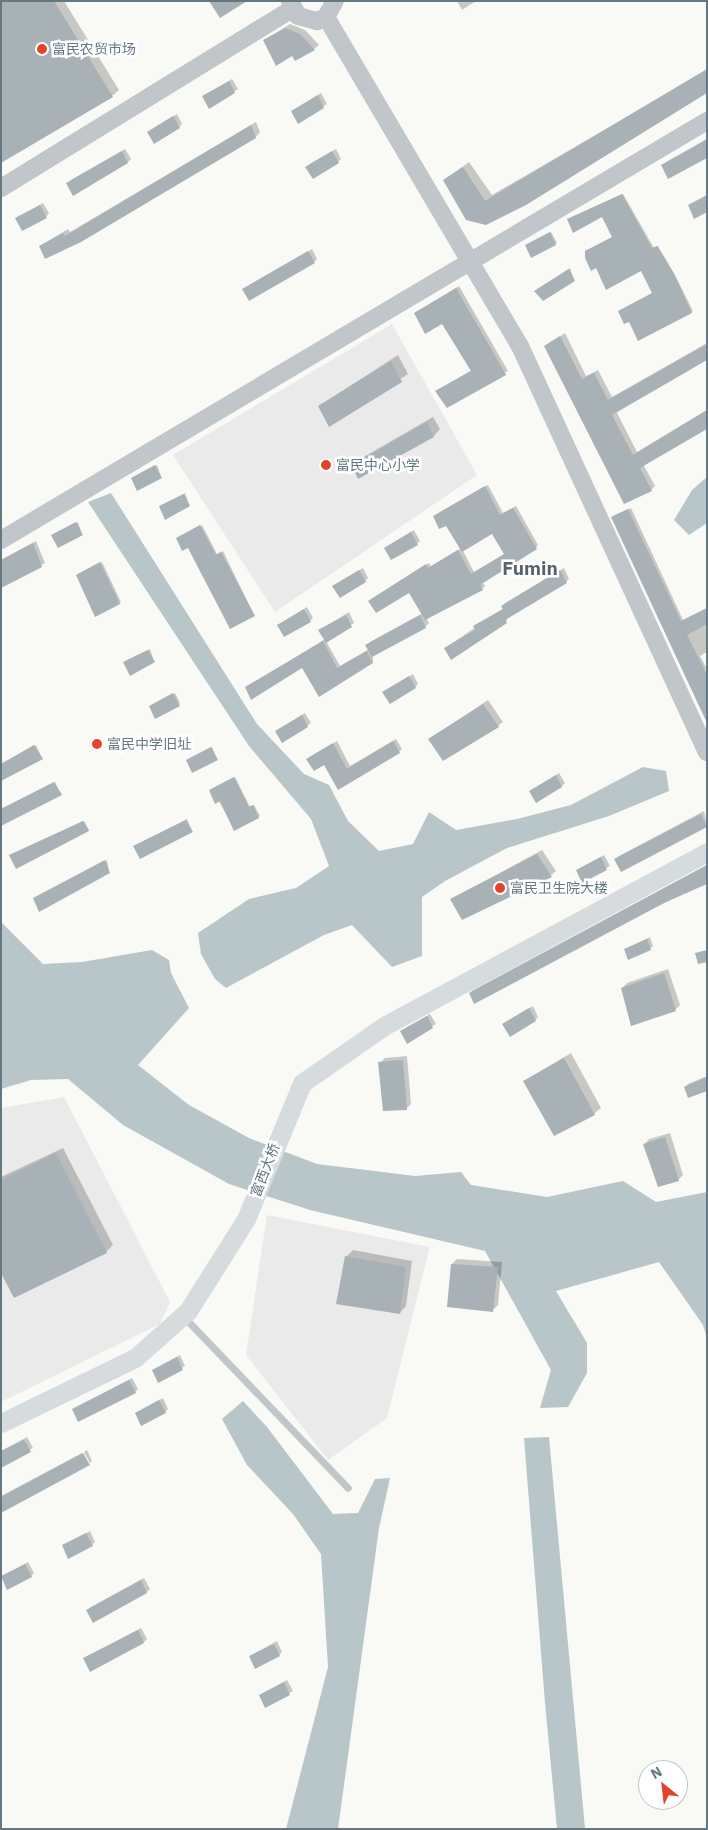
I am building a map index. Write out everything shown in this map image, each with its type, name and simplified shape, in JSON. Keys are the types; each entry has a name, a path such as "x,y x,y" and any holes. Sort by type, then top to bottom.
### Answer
{"main road":[{"name":"富西大桥","path":"1,1423 135,1358 183,1316 246,1219 285,1120 302,1083 384,1026 707,852"}],"street":[{"path":"326,17 335,1"},
{"path":"1,188 291,5 307,20 326,17"},
{"path":"326,17 520,346 707,752"},
{"path":"1,540 707,120"}],"lane":[{"path":"183,1316 348,1488"}],"shaded area":[{"name":"富民中心小学","path":"392,324 477,475 275,612 173,455"},
{"path":"707,477 707,523 689,535 674,520 692,490"},
{"path":"111,493 257,724 304,774 329,785 348,821 379,851 413,844 429,812 456,830 517,819 571,805 643,767 666,771 669,791 609,816 507,848 445,881 422,897 422,956 392,967 352,925 324,935 226,988 215,979 201,954 198,933 249,899 296,888 329,866 311,819 249,746 88,502"},
{"path":"1,922 43,964 82,962 152,950 169,960 171,973 189,1008 138,1065 189,1105 249,1138 317,1164 415,1176 461,1172 471,1185 547,1197 623,1181 656,1202 707,1192 707,1338 703,1325 659,1262 556,1291 587,1343 587,1373 568,1407 540,1408 551,1370 485,1251 310,1210 229,1184 123,1125 68,1079 31,1080 1,1089"},
{"path":"64,1097 170,1302 160,1324 1,1402 1,1108"},
{"path":"267,1215 430,1247 387,1418 328,1460 246,1355"},
{"path":"243,1401 267,1427 333,1514 358,1513 375,1479 390,1478 379,1528 338,1829 286,1829 328,1667 321,1554 293,1514 247,1465 222,1419"},
{"path":"549,1437 585,1829 557,1829 545,1703 524,1438"}],"building":[{"name":"富民农贸市场","path":"1,1 54,1 113,97 1,163"},
{"path":"209,1 247,1 220,18"},
{"path":"285,28 300,34 315,50 295,61 292,56 276,66 263,40"},
{"path":"707,69 707,93 526,205 486,225 466,220 443,180 463,167 485,201"},
{"path":"229,81 235,93 209,109 202,96"},
{"path":"318,95 324,108 298,124 291,111"},
{"path":"173,116 180,128 154,144 147,132"},
{"path":"251,125 256,138 81,242 45,259 39,246 63,233 65,236"},
{"path":"707,139 707,158 668,179 661,165"},
{"path":"122,151 128,163 73,196 66,183"},
{"path":"332,151 339,163 313,179 305,167"},
{"path":"622,194 652,248 657,246 674,274 692,313 638,341 629,322 624,324 618,311 652,293 641,271 606,290 596,268 591,271 585,258 585,251 612,237 602,217 573,233 567,219"},
{"path":"707,195 707,212 694,219 688,205"},
{"path":"40,205 47,218 22,231 15,218"},
{"path":"550,232 556,245 531,258 525,245"},
{"path":"308,251 315,263 249,301 242,289"},
{"path":"569,269 575,281 543,301 534,291"},
{"path":"456,288 506,375 447,408 435,391 471,371 442,324 425,334 414,313"},
{"path":"560,336 582,379 594,373 608,400 707,344 707,360 612,415 633,455 707,410 707,429 640,468 652,491 624,504 544,346"},
{"path":"391,361 402,382 329,427 318,406"},
{"path":"427,422 434,437 358,479 352,465"},
{"path":"155,465 162,478 137,491 131,478"},
{"path":"485,486 500,515 513,508 537,549 480,585 483,590 425,620 409,593 376,613 368,601 426,564 428,568 458,550 471,574 504,554 492,534 462,552 446,526 439,529 433,516"},
{"path":"184,494 190,506 165,520 159,506"},
{"path":"628,509 681,621 707,608 707,624 687,635 707,675 707,723 611,517"},
{"path":"76,522 83,535 58,548 51,535"},
{"path":"200,525 216,555 221,552 255,616 230,629 188,548 182,551 176,538"},
{"path":"411,532 418,545 391,560 384,548"},
{"path":"33,543 42,567 1,588 1,560"},
{"path":"100,562 120,604 95,617 76,575"},
{"path":"359,570 366,582 340,598 332,586"},
{"path":"560,570 567,583 505,620 507,623 451,660 444,648 475,630 473,626 503,609 501,606"},
{"path":"304,609 311,622 284,637 277,625"},
{"path":"346,615 352,627 326,643 318,630"},
{"path":"420,615 426,628 372,657 365,645"},
{"path":"323,641 337,668 367,651 373,663 319,697 302,668 251,700 245,687"},
{"path":"148,650 155,662 130,676 123,662"},
{"path":"409,676 416,688 390,704 382,692"},
{"path":"173,693 180,706 155,719 149,706"},
{"path":"483,704 499,727 443,761 428,739"},
{"path":"302,715 308,727 282,743 275,731"},
{"path":"393,741 400,753 338,790 324,765 314,771 306,759 333,743 347,769"},
{"path":"34,745 43,759 1,781 1,764"},
{"path":"211,747 218,760 192,773 186,760"},
{"path":"556,775 562,787 536,803 529,791"},
{"path":"234,777 249,807 253,805 259,818 234,831 220,801 215,804 209,790"},
{"path":"54,782 62,795 1,826 1,809"},
{"path":"701,814 707,827 621,872 614,859"},
{"path":"186,820 193,832 140,859 133,846"},
{"path":"83,821 89,831 16,869 9,855"},
{"name":"富民卫生院大楼","path":"537,854 552,877 462,920 450,899"},
{"path":"601,857 607,870 582,883 576,870"},
{"path":"105,860 110,873 39,912 33,898"},
{"path":"707,865 707,884 666,902 474,1004 469,993"},
{"path":"647,939 651,950 628,960 624,949"},
{"path":"707,950 707,962 698,964 695,953"},
{"path":"664,973 676,1011 631,1026 621,988"},
{"path":"529,1008 536,1021 510,1037 502,1024"},
{"path":"427,1016 433,1028 407,1044 400,1031"},
{"path":"564,1058 595,1115 554,1136 523,1081"},
{"path":"403,1060 407,1110 383,1111 378,1062"},
{"path":"707,1077 707,1091 688,1098 684,1087"},
{"path":"665,1137 679,1181 658,1187 643,1144"},
{"path":"56,1153 107,1253 14,1298 1,1273 1,1180"},
{"path":"345,1256 406,1267 400,1314 336,1304"},
{"path":"451,1264 498,1267 493,1312 447,1307"},
{"path":"177,1357 183,1370 158,1383 152,1370"},
{"path":"129,1380 136,1393 78,1422 72,1409"},
{"path":"159,1400 166,1413 141,1426 135,1413"},
{"path":"24,1440 31,1452 1,1468 1,1451"},
{"path":"83,1453 90,1465 1,1513 1,1497"},
{"path":"86,1533 93,1546 68,1559 62,1545"},
{"path":"25,1564 32,1577 7,1590 1,1576"},
{"path":"141,1580 147,1593 93,1623 86,1610"},
{"path":"138,1630 144,1643 90,1672 83,1658"},
{"path":"274,1644 280,1656 255,1669 249,1656"},
{"path":"284,1682 290,1695 265,1708 259,1695"}],"place":[{"name":"富民农贸市场","path":"42,49"},
{"name":"富民中心小学","path":"326,465"},
{"name":"富民中学旧址","path":"97,744"},
{"name":"富民卫生院大楼","path":"500,888"}],"district":[{"name":"Fumin","path":"530,569"}]}
